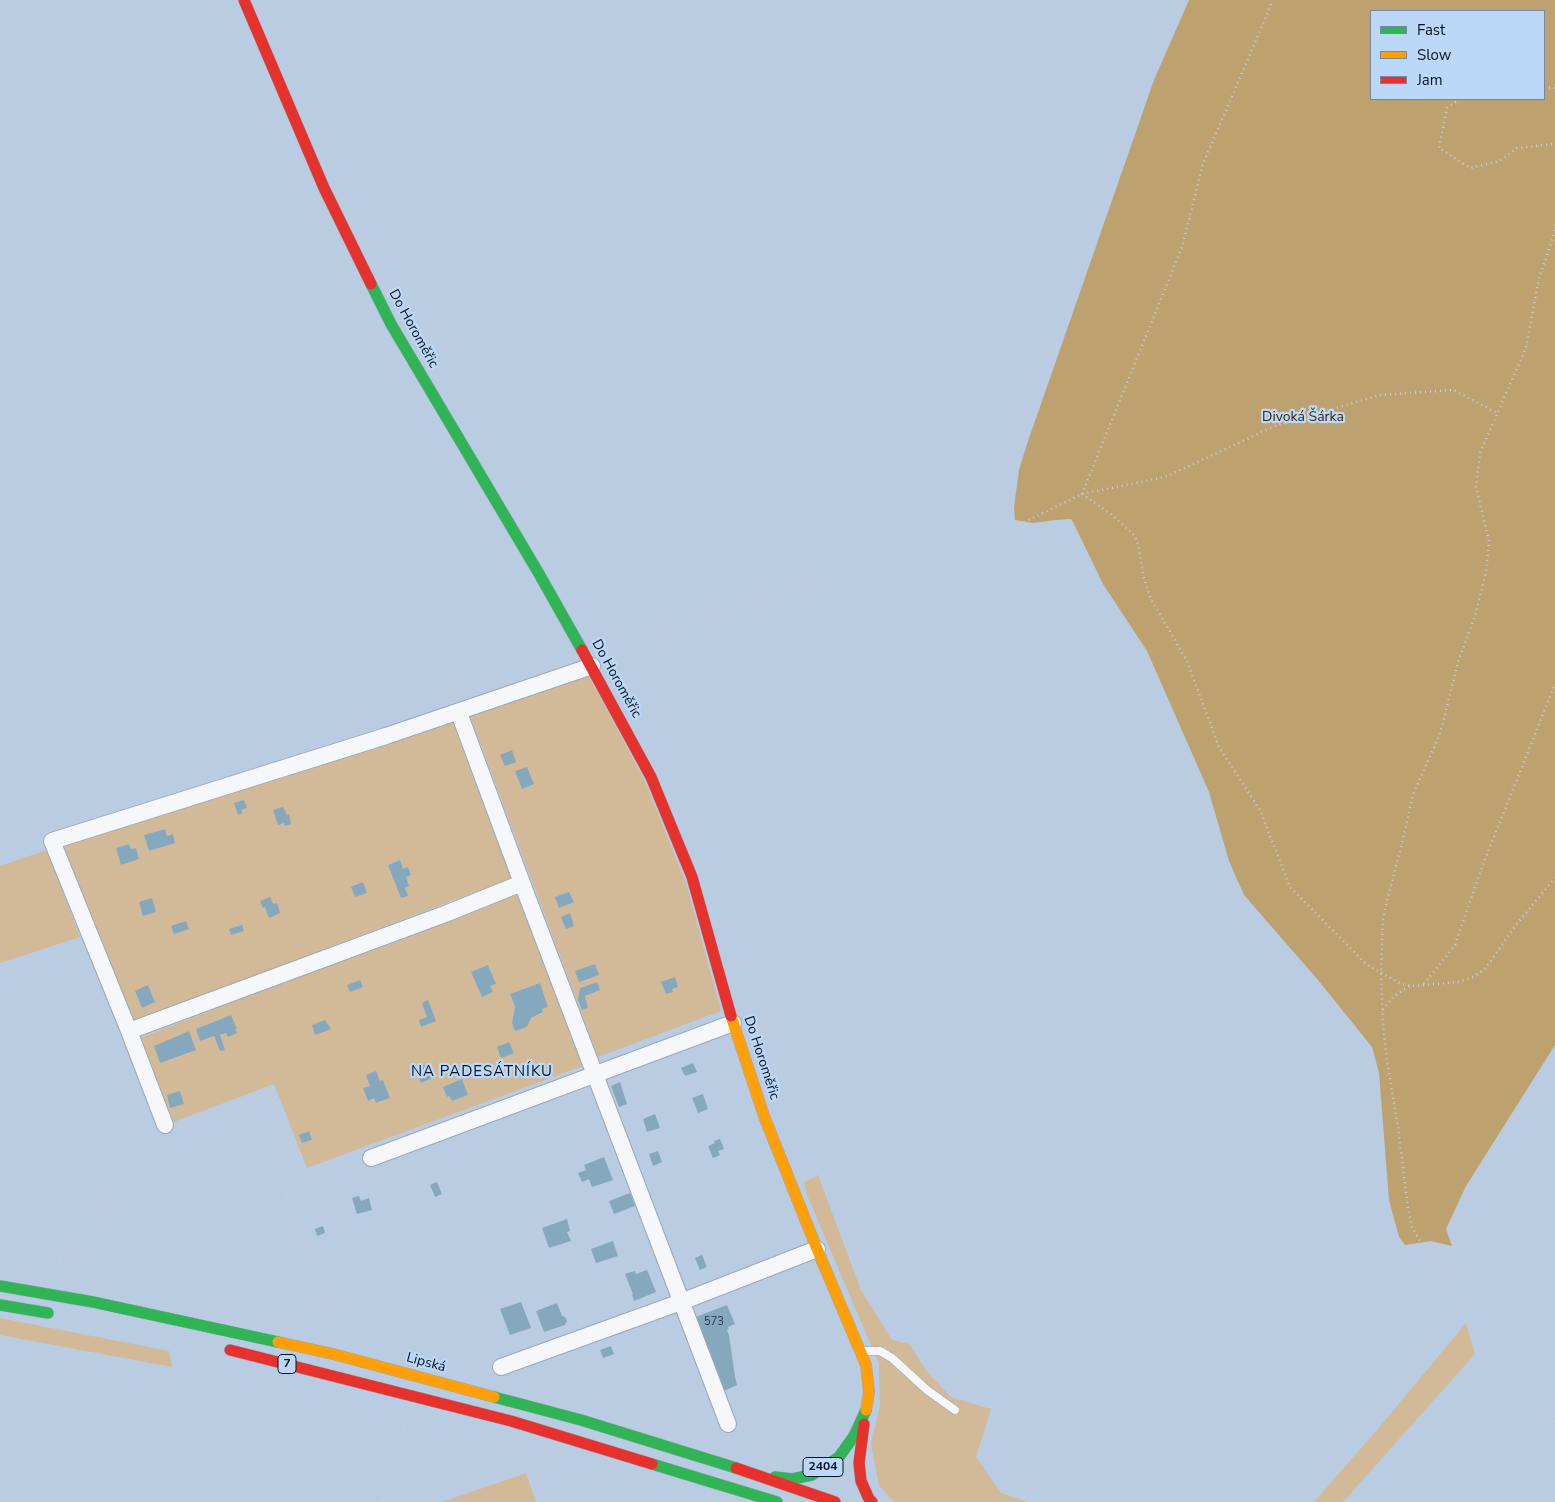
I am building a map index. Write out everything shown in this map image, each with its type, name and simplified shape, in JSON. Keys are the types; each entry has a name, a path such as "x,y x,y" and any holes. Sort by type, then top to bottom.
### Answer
{"main road":[{"name":"Do Horoměřic","path":"244,0 324,188 391,324 538,572 651,777 692,877 733,1023 764,1116 866,1365 868,1392 866,1410"},
{"name":"Lipská","path":"0,1286 93,1302 333,1354 581,1420 754,1474 835,1502"},
{"path":"0,1305 60,1315"},
{"name":"7","path":"216,1347 511,1421 775,1501"},
{"name":"2404","path":"754,1474 792,1479 812,1475 839,1457 854,1436 866,1410"},
{"name":"2404","path":"866,1410 859,1463 861,1481 872,1502"}],"street":[{"path":"165,1125 52,841 459,712 588,660"},
{"path":"459,712 522,883 728,1424"},
{"path":"129,1031 445,914 522,883"},
{"path":"371,1158 733,1023"},
{"path":"501,1367 681,1302 817,1249"}],"lane":[{"path":"861,1352 880,1351 892,1358 927,1390 955,1410"}],"path":[{"path":"1082,494 1182,247 1203,164 1272,0"},
{"path":"1459,100 1448,108 1439,148 1470,168 1500,161 1517,148 1555,144"},
{"path":"1555,225 1553,238 1539,278 1526,348 1480,453 1476,487 1489,541 1486,572 1475,616 1458,662 1440,734 1413,794 1383,917 1381,944 1382,1011 1387,1061 1412,1227 1427,1253 1474,1291 1504,1322 1526,1355 1555,1423"},
{"path":"588,660 602,648 760,600 984,542 1082,494 1165,477 1275,426 1380,395 1454,390 1497,413"},
{"path":"1082,494 1111,514 1135,536 1139,548 1143,575 1151,599 1187,661 1219,747 1260,810 1290,887 1366,964 1401,984 1412,986"},
{"path":"1424,984 1455,945 1482,867 1555,684"},
{"path":"0,853 40,840 52,841"},
{"path":"1382,1011 1394,996 1412,986 1458,982 1473,977 1486,968 1515,926 1555,878"},
{"path":"60,1257 91,1228 130,1170 153,1130 165,1125 168,1130 270,1092 301,1166 279,1176 328,1302 335,1335"},
{"path":"287,1194 300,1186 371,1158"},
{"path":"0,1249 113,1265 144,1276"},
{"path":"382,1502 408,1412"}],"shaded area":[{"path":"589,676 645,781 686,883 721,1011 598,1057 470,716","holes":["597,982 600,990 585,996 588,1008 582,1010 578,1000 580,988"]},
{"path":"452,721 512,878 132,1022 63,845 388,744","holes":["164,829 167,836 173,834 175,843 149,851 144,835","129,844 131,849 136,848 139,859 121,865 116,848","399,860 403,869 408,867 411,875 406,877 409,886 405,888 408,896 401,898 388,865","148,986 155,1002 142,1008 135,991"]},
{"path":"47,850 80,937 0,963 0,866"},
{"path":"517,894 583,1066 307,1168 274,1084 171,1123 138,1039 282,983 407,938","holes":["488,965 496,984 490,986 493,992 482,997 471,972","540,983 548,1007 542,1009 543,1013 531,1018 527,1027 515,1031 512,1023 515,1007 510,994","231,1015 237,1033 228,1036 226,1033 220,1035 225,1049 220,1051 214,1036 200,1041 196,1029","189,1031 196,1050 177,1057 170,1039","376,1071 380,1081 383,1080 390,1098 377,1103 374,1098 368,1101 364,1088 370,1086 366,1076","462,1080 467,1095 452,1101 449,1096 447,1097 443,1087"]},
{"path":"818,1175 861,1290 892,1340 909,1344 928,1373 951,1397 991,1409 976,1457 1001,1493 1028,1502 894,1502 879,1486 871,1444 880,1405 879,1364 807,1195 804,1182"},
{"path":"0,1318 169,1351 172,1367 0,1335"},
{"path":"1466,1323 1475,1354 1343,1502 1314,1502 1376,1431"},
{"path":"526,1473 536,1502 442,1502"}],"green space":[{"name":"Divoká Šárka","path":"1189,0 1555,0 1555,1045 1466,1186 1446,1229 1452,1246 1431,1241 1405,1245 1399,1237 1389,1200 1379,1073 1372,1047 1318,980 1244,895 1229,861 1209,792 1147,651 1103,584 1073,522 1071,519 1033,523 1015,520 1014,507 1019,470 1154,80"}],"building":[{"path":"512,750 516,762 505,766 500,755"},
{"path":"527,767 534,784 522,789 515,771"},
{"path":"244,800 247,808 241,810 243,813 238,815 234,803"},
{"path":"283,807 287,815 289,814 291,824 285,826 284,823 278,825 273,810"},
{"path":"165,829 167,836 173,834 175,843 149,851 144,835"},
{"path":"129,844 131,849 136,848 139,859 121,865 116,848"},
{"path":"400,860 403,869 408,867 411,875 406,877 409,886 405,888 408,896 401,898 388,865"},
{"path":"363,882 367,893 355,897 351,887"},
{"path":"569,892 574,902 559,908 555,897"},
{"path":"270,897 273,904 277,903 280,913 269,918 265,907 263,908 260,901"},
{"path":"152,898 156,912 143,916 139,902"},
{"path":"570,913 574,926 566,929 561,917"},
{"path":"186,921 189,929 174,934 171,926"},
{"path":"242,925 244,931 231,935 229,929"},
{"path":"595,964 599,975 579,982 575,971"},
{"path":"488,965 496,984 490,986 493,992 482,997 471,972"},
{"path":"675,977 678,987 672,989 673,992 666,994 661,982"},
{"path":"360,980 363,987 350,992 347,985"},
{"path":"597,982 600,990 585,996 588,1008 582,1010 578,1000 580,988"},
{"path":"540,983 548,1007 542,1009 543,1012 531,1018 527,1027 515,1031 512,1023 515,1007 510,994"},
{"path":"148,985 155,1002 142,1008 135,991"},
{"path":"428,1000 436,1021 421,1027 419,1020 427,1017 422,1003"},
{"path":"231,1015 237,1033 228,1037 226,1033 220,1035 225,1050 220,1051 214,1036 200,1041 196,1029"},
{"path":"325,1020 331,1029 315,1035 312,1025"},
{"path":"189,1031 196,1050 160,1063 154,1046"},
{"path":"509,1042 514,1053 501,1058 497,1047"},
{"path":"429,1063 434,1077 421,1083 415,1069"},
{"path":"693,1063 697,1072 685,1076 681,1068"},
{"path":"376,1071 380,1081 383,1080 390,1098 376,1103 374,1098 368,1101 363,1088 370,1086 366,1075"},
{"path":"462,1079 468,1095 452,1101 449,1096 447,1097 443,1087"},
{"path":"620,1082 627,1104 619,1107 611,1086"},
{"path":"180,1091 184,1104 170,1108 167,1095"},
{"path":"703,1094 708,1109 698,1113 692,1098"},
{"path":"655,1114 660,1128 647,1132 643,1119"},
{"path":"309,1131 312,1140 302,1143 299,1135"},
{"path":"720,1139 724,1149 718,1151 720,1155 713,1158 708,1146"},
{"path":"658,1151 662,1162 653,1166 649,1154"},
{"path":"604,1157 613,1180 592,1187 589,1179 582,1182 578,1173 586,1170 584,1165"},
{"path":"437,1182 442,1194 435,1197 430,1185"},
{"path":"630,1193 635,1206 614,1214 609,1201"},
{"path":"359,1196 361,1201 369,1198 372,1210 357,1214 352,1198"},
{"path":"567,1219 570,1231 567,1232 571,1241 549,1248 542,1228"},
{"path":"323,1226 325,1233 317,1236 315,1229"},
{"path":"613,1241 618,1256 596,1263 591,1249"},
{"path":"702,1255 707,1267 700,1270 695,1258"},
{"path":"647,1270 656,1292 634,1301 625,1274 635,1271 636,1274"},
{"path":"521,1302 531,1328 510,1335 500,1309"},
{"path":"557,1303 562,1316 567,1321 565,1325 544,1332 536,1311"},
{"path":"727,1305 735,1324 728,1327 729,1329 727,1330 737,1385 724,1391 696,1317"},
{"path":"611,1346 614,1354 603,1358 600,1350"}],"traffic: fast":[{"path":"371,284 391,324 582,650"},
{"path":"0,1286 93,1302 278,1342"},
{"path":"0,1305 48,1313"},
{"path":"494,1397 581,1420 736,1468"},
{"path":"775,1477 792,1479 812,1475 839,1457 854,1436 866,1410"},
{"path":"652,1464 777,1502"}],"traffic: slow":[{"path":"731,1016 764,1116 866,1365 869,1392 866,1410"},
{"path":"278,1342 333,1354 494,1397"}],"traffic: jam":[{"path":"244,0 324,188 371,284"},
{"path":"582,650 651,777 692,877 731,1016"},
{"path":"230,1350 511,1421 652,1464"},
{"path":"864,1424 859,1463 861,1481 872,1502"},
{"path":"736,1468 835,1502"}],"district":[{"name":"NA PADESÁTNÍKU","path":"482,1072"}]}
